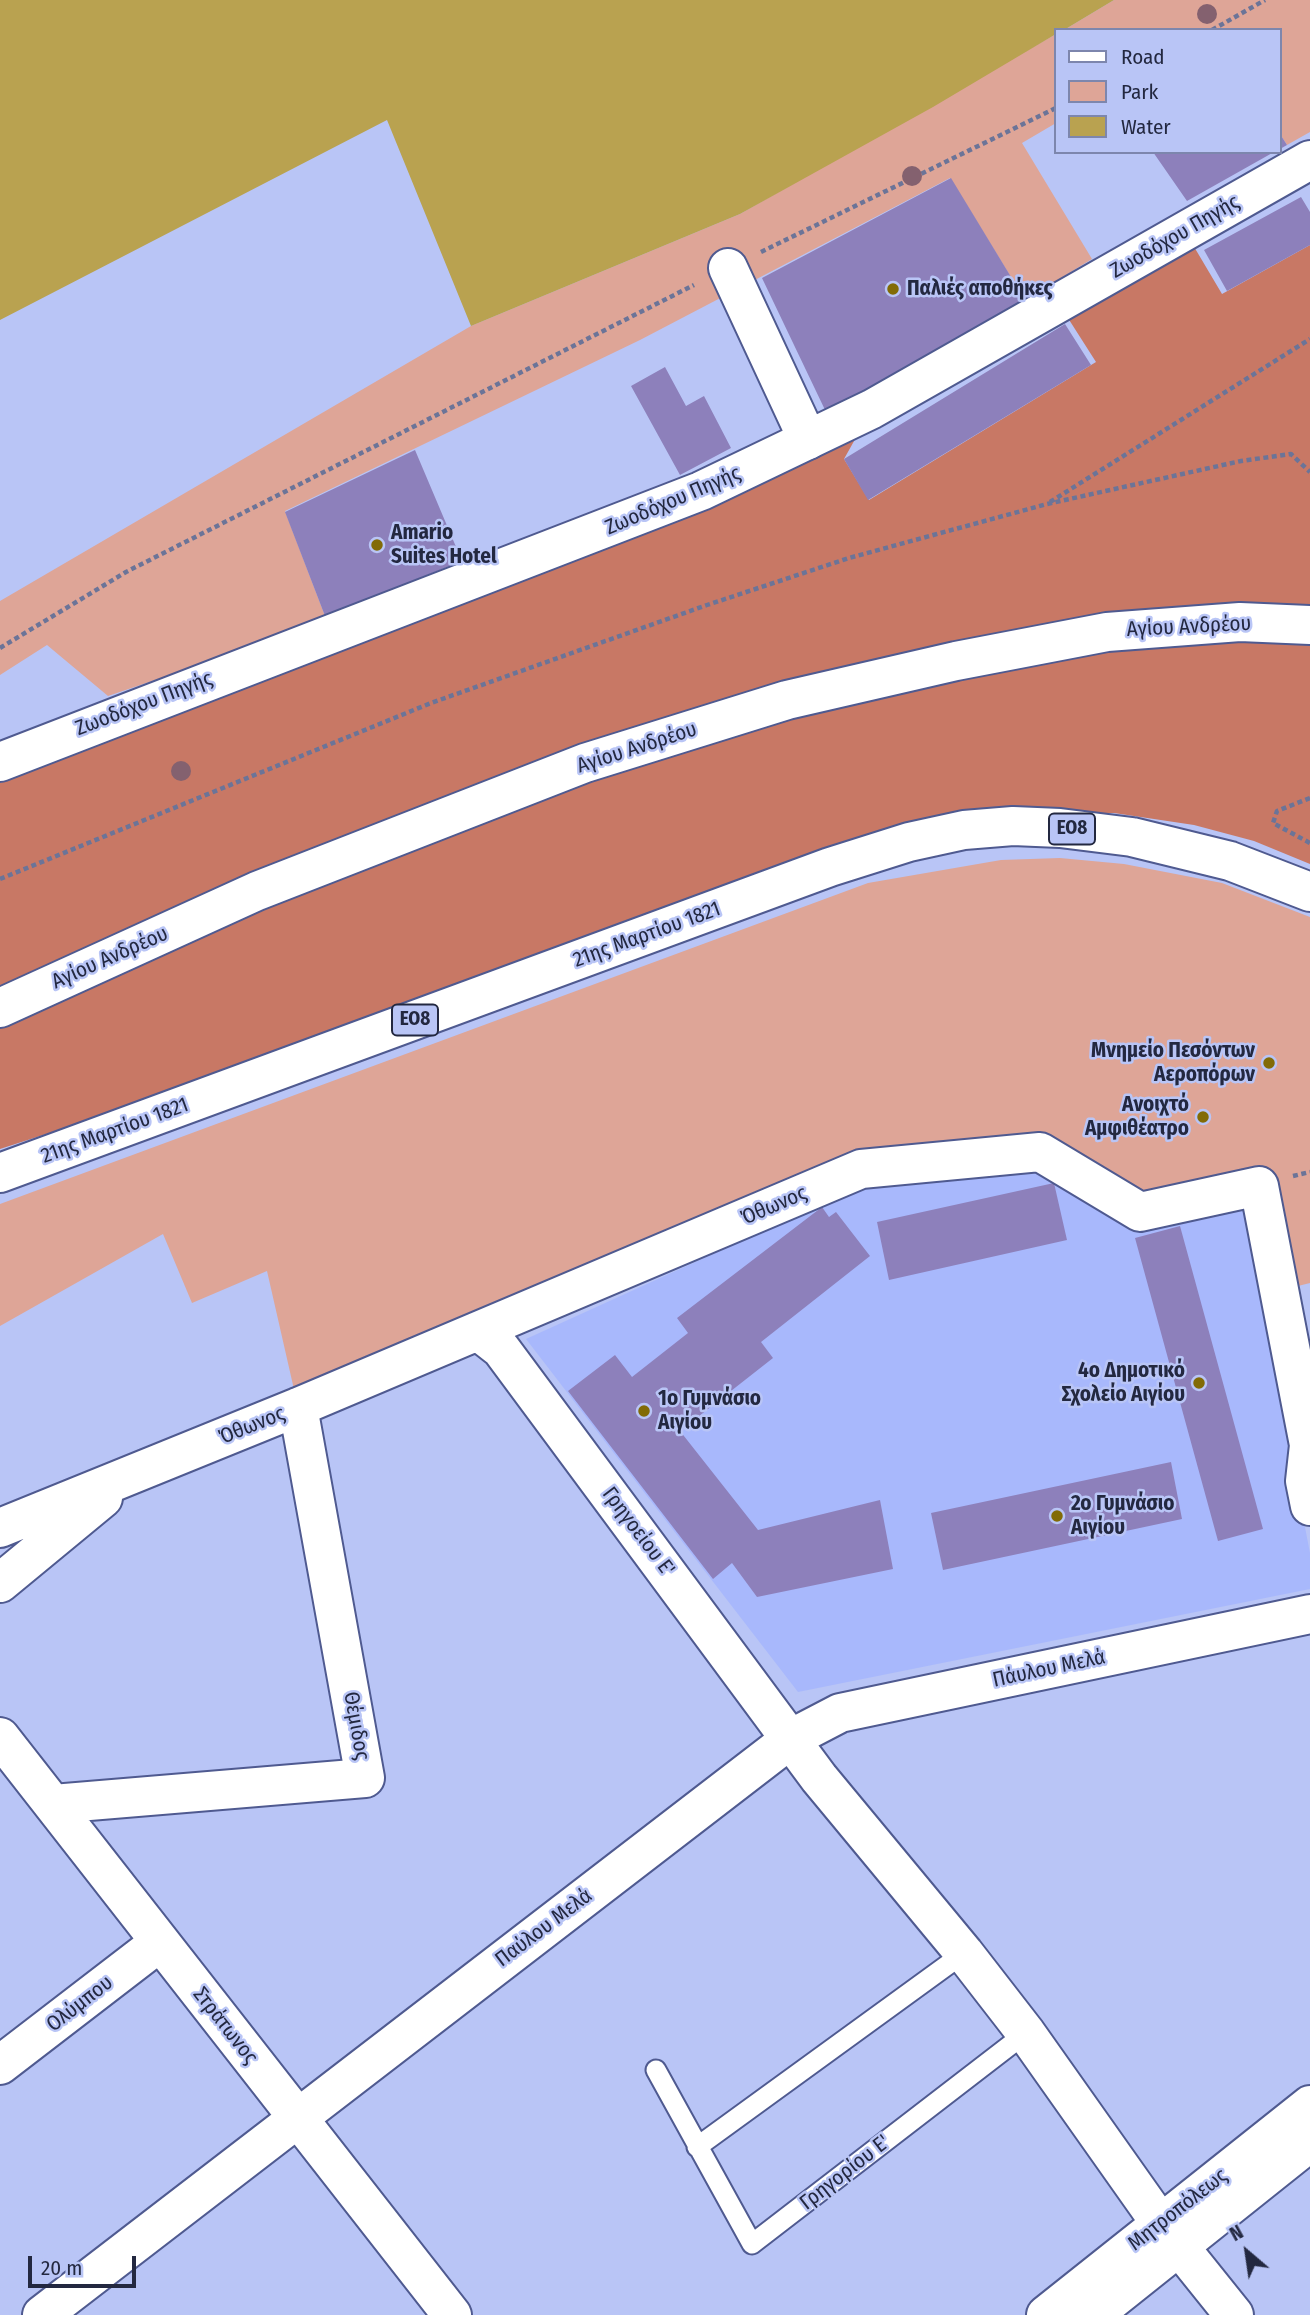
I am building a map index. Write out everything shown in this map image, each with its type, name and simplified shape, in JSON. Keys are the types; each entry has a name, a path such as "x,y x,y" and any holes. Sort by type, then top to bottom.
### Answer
{"street":[{"name":"Ζωοδόχου Πηγής","path":"5,754 623,523 701,491 872,409 1310,160"},
{"path":"729,268 808,440"},
{"name":"Αγίου Ανδρέου","path":"0,1008 269,886 585,763 787,700 956,661 1107,632 1240,622 1310,625"},
{"name":"21ης Μαρτίου 1821","path":"0,1173 831,867 909,842 964,830 1013,826 1132,837 1230,860 1310,892"},
{"name":"Όθωνος","path":"0,1528 298,1407 861,1169 1040,1152 1140,1212 1259,1186 1309,1445 1305,1481 1310,1506"},
{"name":"Γρηγοείου Ε'","path":"478,1331 501,1349 792,1738"},
{"name":"Θέμιδος","path":"53,1804 365,1777 298,1407"},
{"path":"0,1583 135,1472"},
{"name":"Πάυλου Μελά","path":"792,1738 840,1713 1310,1614"},
{"name":"Στράτωνος","path":"0,1737 452,2315"},
{"path":"792,1738 818,1778 964,1953 1026,2034 1171,2236 1234,2315"},
{"name":"Παύλου Μελά","path":"42,2315 792,1738"},
{"name":"Ολύμπου","path":"0,2065 160,1942"},
{"name":"Μητροπόλεως","path":"1093,2315 1171,2236 1310,2105"},
{"name":"Μητροπόλεως","path":"1046,2315 1171,2236 1310,2142"}],"lane":[{"path":"697,2147 964,1953"},
{"name":"Γρηγορίου Ε'","path":"656,2070 752,2244 1026,2034"}],"path":[{"path":"1216,28 1265,0"},
{"path":"0,648 126,572 729,268 1054,109"},
{"path":"1046,504 1310,338"},
{"path":"0,879 431,703 559,656 849,558 1046,504 1241,461 1291,454 1310,472"},
{"path":"1310,798 1277,811 1273,823 1310,843"}],"shaded area":[{"path":"1193,245 1222,294 1310,245 1310,864 1254,841 1194,825 1114,813 987,815 723,914 0,1149 0,783 872,409 844,459 869,500 1096,362 1066,315"},
{"path":"1036,1169 1242,1203 1310,1553 1310,1589 798,1692 526,1339 867,1184"}],"green space":[{"path":"1114,0 1310,0 1310,132 1287,145 1282,137 1282,28 1067,28"},
{"path":"1054,35 1054,124 1022,143 1092,259 1025,300 950,178 640,340 285,511 325,616 214,660 108,696 47,645 0,675 0,601 471,326 740,214"},
{"path":"1060,858 1124,864 1222,883 1310,917 1310,1283 1278,1291 1258,1186 1140,1212 1040,1152 861,1169 298,1407 267,1271 192,1303 163,1234 0,1326 0,1204 868,883 1001,860"}],"water":[{"path":"0,0 1114,0 1067,28 1054,28 1054,35 933,107 740,214 471,326 387,120 0,320"}],"building":[{"path":"1154,154 1270,154 1187,201"},
{"name":"Παλιές αποθήκες","path":"951,178 1025,300 826,412 762,278"},
{"path":"1301,197 1310,212 1310,245 1227,291 1204,250"},
{"path":"1065,324 1091,365 868,500 844,459"},
{"path":"665,367 686,406 704,396 731,448 680,475 631,386"},
{"name":"Amario Suites Hotel","path":"415,450 462,561 325,616 285,512"},
{"path":"1054,1183 1067,1240 889,1280 877,1222"},
{"name":"1ο Γυμνάσιο Αιγίου","path":"822,1207 829,1217 836,1212 870,1256 761,1342 773,1358 680,1431 758,1530 880,1500 893,1569 757,1597 732,1563 713,1579 568,1391 615,1355 632,1377 688,1333 677,1318"},
{"name":"4ο Δημοτικό Σχολείο Αιγίου","path":"1180,1226 1263,1529 1218,1541 1135,1238"},
{"name":"2ο Γυμνάσιο Αιγίου","path":"1171,1462 1182,1519 943,1570 931,1513"}],"place":[{"name":"Παλιές αποθήκες","path":"893,289"},
{"name":"Amario Suites Hotel","path":"377,545"},
{"name":"Μνημείο Πεσόντων Αεροπόρων","path":"1269,1063"},
{"name":"Aνοιχτό Aμφιθέατρο","path":"1203,1117"},
{"name":"4ο Δημοτικό Σχολείο Αιγίου","path":"1199,1383"},
{"name":"1ο Γυμνάσιο Αιγίου","path":"644,1411"},
{"name":"2ο Γυμνάσιο Αιγίου","path":"1057,1516"}]}
